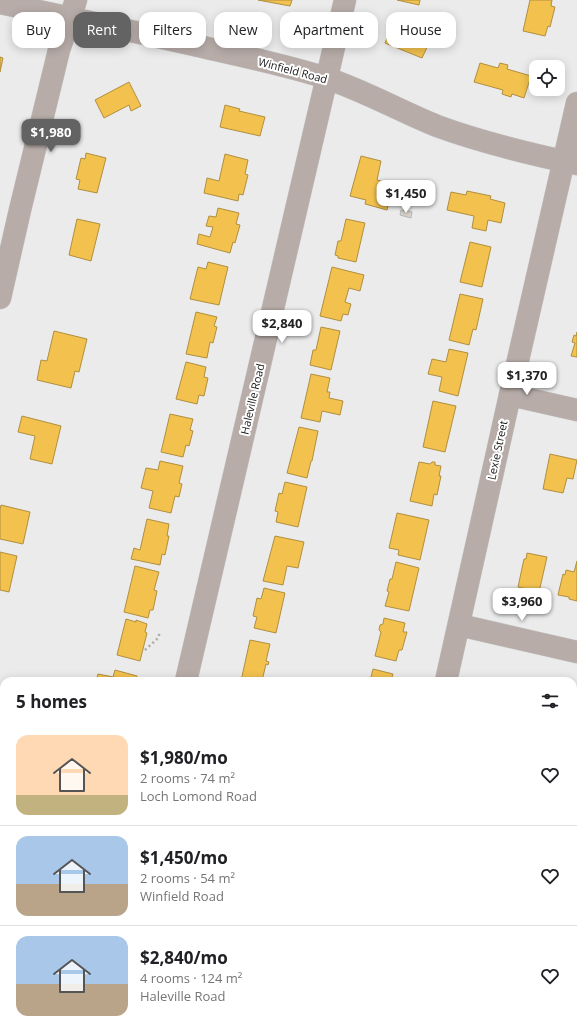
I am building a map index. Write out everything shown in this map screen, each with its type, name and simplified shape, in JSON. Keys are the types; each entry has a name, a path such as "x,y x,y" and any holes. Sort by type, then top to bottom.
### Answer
{"street":[{"name":"Haleville Road","path":"187,677 344,0"},
{"name":"Winfield Road","path":"0,3 73,9 244,57 326,78 444,128 506,148 570,163"},
{"path":"0,298 59,50 73,9"},
{"name":"Lexie Street","path":"447,677 510,395 570,163 577,103"},
{"path":"510,395 577,410"},
{"path":"459,625 577,652"}],"path":[{"path":"145,650 158,638 160,632"}],"building: Homes":[{"path":"258,0 292,0 290,6"},
{"path":"397,0 420,0 419,5"},
{"path":"530,0 552,0 551,6 555,7 550,27 548,26 545,36 523,31"},
{"path":"397,48 427,48 422,58"},
{"path":"0,57 3,58 0,72"},
{"path":"480,63 498,68 500,63 508,65 507,69 529,75 529,82 524,98 512,94 511,97 502,94 503,90 474,82"},
{"path":"129,82 141,106 131,111 129,105 104,118 95,100"},
{"path":"225,105 240,109 239,111 265,117 260,136 220,127"},
{"path":"86,153 106,158 97,193 78,189 80,180 76,179 81,158 85,159"},
{"path":"225,154 248,160 245,174 248,175 243,195 239,194 238,201 204,193 207,178 219,181"},
{"path":"361,156 381,161 377,180 393,184 387,210 365,204 366,200 350,196"},
{"path":"467,191 491,196 490,199 505,203 501,223 488,220 486,231 472,228 474,216 447,210 451,192 466,195"},
{"path":"218,208 239,213 236,224 240,225 235,243 233,242 230,253 197,244 199,234 210,237 213,227 206,226 209,216 216,217"},
{"path":"77,219 100,224 91,261 69,255"},
{"path":"346,219 365,223 356,262 338,258 338,256 335,255 338,241 341,241"},
{"path":"470,242 491,247 482,287 460,282"},
{"path":"208,262 228,267 219,305 190,299 198,267 206,269"},
{"path":"332,267 364,275 360,291 349,288 345,302 351,304 348,315 343,314 341,321 320,316"},
{"path":"460,294 483,299 476,330 473,329 469,345 449,340"},
{"path":"196,312 217,317 214,326 217,327 213,343 210,342 207,358 186,354"},
{"path":"321,327 340,331 331,370 310,365 313,350 316,350"},
{"path":"54,331 87,339 79,372 75,371 71,388 37,380 41,360 47,361"},
{"path":"577,332 577,357 571,356 575,343 572,342 574,335 576,336"},
{"path":"449,349 468,353 458,396 439,391 442,377 428,374 432,359 446,362"},
{"path":"186,362 206,367 204,377 208,378 204,396 199,395 197,404 176,399"},
{"path":"311,374 330,378 327,392 330,392 329,398 343,401 340,415 322,411 320,422 301,418"},
{"path":"433,401 456,406 445,452 423,447"},
{"path":"170,414 193,419 190,430 193,431 189,446 186,445 183,457 161,452"},
{"path":"22,416 61,426 52,464 30,459 35,436 18,432"},
{"path":"299,427 318,431 307,478 287,473"},
{"path":"550,454 577,460 573,479 567,478 563,493 543,489"},
{"path":"160,461 183,466 179,483 182,484 179,497 175,496 171,513 149,508 153,491 141,488 146,468 158,470"},
{"path":"419,462 430,464 435,462 435,465 441,466 439,476 441,476 437,495 434,494 432,506 410,501"},
{"path":"285,482 307,487 298,527 276,522 278,512 275,511 279,493 282,494"},
{"path":"1,505 30,512 23,544 0,539"},
{"path":"397,513 429,520 420,560 398,555 399,550 389,548"},
{"path":"147,519 169,524 167,536 169,536 165,555 162,554 160,565 131,559 134,548 140,550"},
{"path":"275,536 304,542 298,568 287,566 283,585 263,581"},
{"path":"0,552 17,556 9,592 0,590"},
{"path":"527,553 547,557 539,592 518,587 524,559 526,559"},
{"path":"577,561 577,601 569,599 569,597 558,595 563,574 565,575 566,570 574,572"},
{"path":"396,562 419,568 409,611 385,606 389,592 387,591 390,579 392,579"},
{"path":"135,566 159,572 154,590 157,591 153,610 150,610 148,618 124,612"},
{"path":"264,588 285,593 276,633 254,628 257,617 253,616 257,598 261,599"},
{"path":"384,618 405,623 403,632 407,632 402,650 399,650 396,661 375,656 381,632 379,630 380,625 383,624"},
{"path":"126,619 136,622 136,620 147,624 145,632 147,633 140,661 117,655"},
{"path":"250,640 270,644 266,661 269,662 268,665 266,664 263,677 242,677"},
{"path":"373,669 393,674 392,677 371,677"},
{"path":"115,670 137,676 137,677 113,677"},
{"path":"98,674 113,677 97,677"}],"building: Other":[{"path":"401,210 412,212 411,218 400,215"}]}
